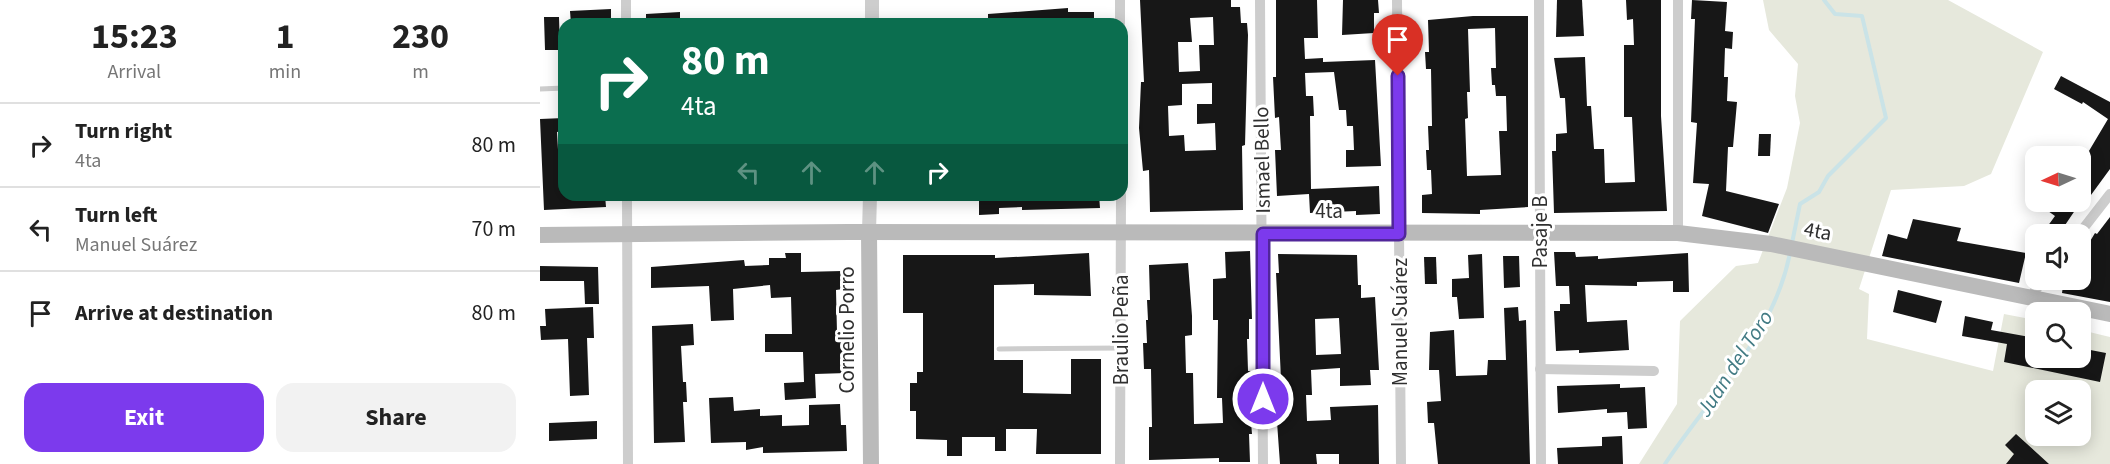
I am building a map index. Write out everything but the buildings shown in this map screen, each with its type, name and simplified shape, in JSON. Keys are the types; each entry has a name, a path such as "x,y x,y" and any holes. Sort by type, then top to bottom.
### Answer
{"main road":[{"name":"4ta","path":"540,235 869,232 1678,233 1771,244 2110,314"},
{"name":"Cornelio Porro","path":"869,232 871,464"}],"street":[{"path":"626,0 626,18"},
{"path":"872,0 872,18"},
{"path":"1120,0 1120,18"},
{"name":"Ismael Bello","path":"1260,0 1263,464"},
{"name":"Manuel Suárez","path":"1397,0 1401,464"},
{"name":"Pasaje B","path":"1539,0 1541,464"},
{"path":"1678,0 1678,233"},
{"path":"2087,224 2110,195"},
{"path":"627,201 628,464"},
{"name":"Cornelio Porro","path":"869,232 870,201"},
{"name":"Braulio Peña","path":"1120,464 1121,201"},
{"path":"2031,296 2036,290"},
{"path":"1540,369 1654,371"}],"lane":[{"path":"540,88 558,88"},
{"path":"999,349 1121,348"}],"shaded area":[{"path":"1763,0 1948,0 2043,52 1991,174 1964,186 1891,190 1859,289 1869,294 1867,339 1993,371 2004,314 2025,318 2025,368 2091,368 2091,332 2110,337 2110,464 1639,464 1677,404 1680,321 1736,266 1758,263 1787,188 1800,123 1795,96 1798,64 1769,30"}],"waterway":[{"name":"Juan del Toro","path":"1792,243 1800,204 1819,192 1828,176 1886,118 1862,16 1835,14 1824,0"},
{"name":"Juan del Toro","path":"1665,464 1755,338 1782,283 1790,253"}],"route":[{"path":"1263,399 1263,234 1399,234 1398,76"}]}
